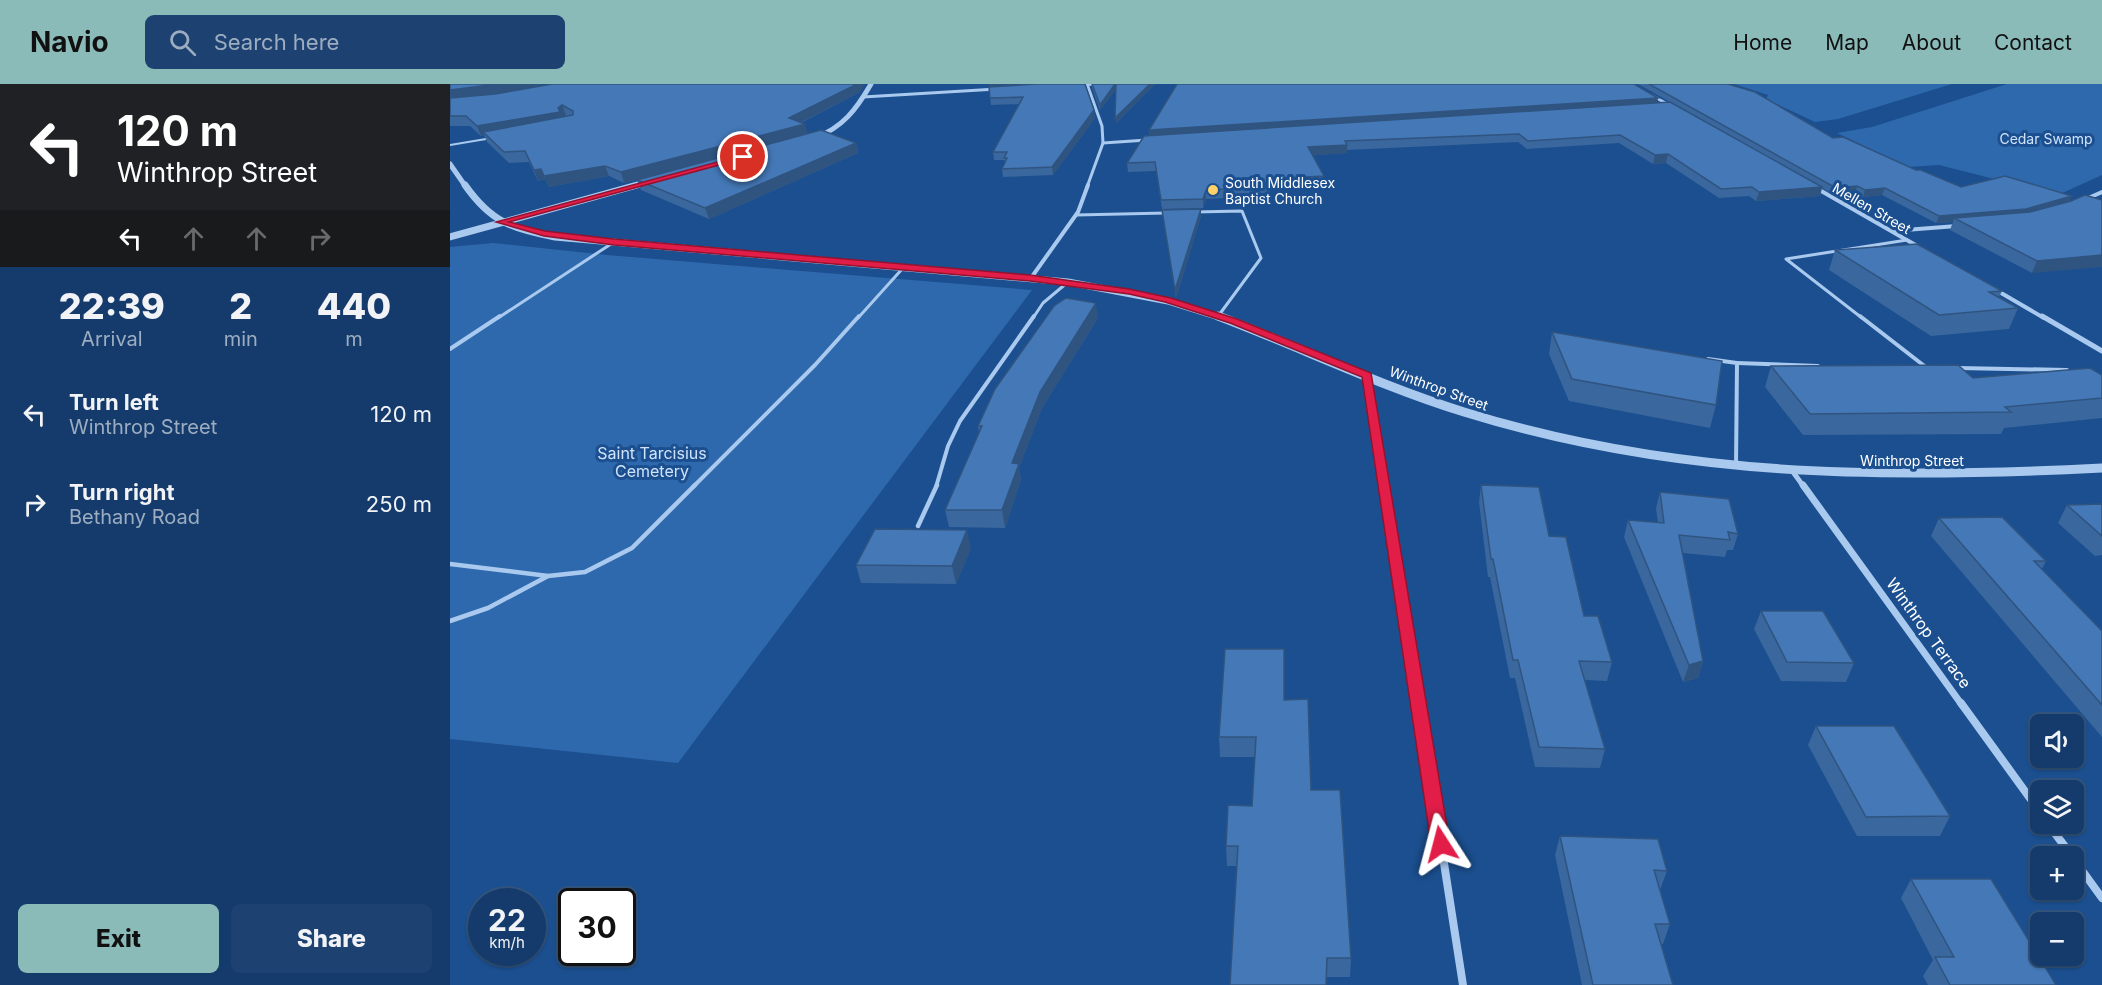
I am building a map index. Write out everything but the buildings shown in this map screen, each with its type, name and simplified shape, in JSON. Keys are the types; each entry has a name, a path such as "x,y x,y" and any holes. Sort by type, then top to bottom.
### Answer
{"street":[{"path":"812,138 841,127 848,121 871,84"},
{"path":"1030,278 1076,215 1103,143 1102,126 1087,84"},
{"path":"1075,85 1094,84"},
{"path":"863,97 1004,89"},
{"path":"1644,91 1671,106 1660,107"},
{"path":"1103,143 1150,140"},
{"name":"Winthrop Street","path":"450,164 481,204 500,222 544,234 1068,282 1167,300 1218,316 1456,410 1509,426 1646,456 1793,472 2007,473 2102,468"},
{"path":"450,237 662,178"},
{"name":"Mellen Street","path":"1812,186 1927,252"},
{"path":"2084,201 2102,192"},
{"path":"1892,231 1968,225"},
{"path":"1989,287 2102,351"},
{"path":"1367,375 1463,985"},
{"name":"Winthrop Terrace","path":"1793,472 2030,798"},
{"path":"2056,834 2065,846"},
{"path":"2084,872 2102,897"}],"lane":[{"path":"450,145 495,137"},
{"path":"1194,212 1242,211 1261,258 1218,316"},
{"path":"1076,215 1171,213"},
{"path":"1906,240 1786,259 1927,368"},
{"path":"450,349 614,242"},
{"path":"450,564 548,576 585,572 632,548 815,365 903,268"},
{"path":"918,526 934,495 948,446 960,421 1043,303 1068,282"},
{"path":"1703,358 1737,363 1820,366"},
{"path":"1736,466 1737,363"},
{"path":"1915,368 1939,368"},
{"path":"1951,368 2069,370"},
{"path":"450,621 485,610 548,576"}],"green space":[{"path":"1734,84 1952,84 1838,119 1815,122 1766,99 1768,95"},
{"name":"Cedar Swamp","path":"2007,84 2102,84 2102,175 2058,195 1939,165 1908,167 1837,133 1872,127"},
{"name":"Saint Tarcisius Cemetery","path":"493,243 607,255 1032,290 678,763 450,739 450,247"}],"place":[{"name":"South Middlesex Baptist Church","path":"1213,190"}],"route":[{"path":"743,157 500,222 544,234 614,242 1030,278 1129,291 1199,309 1234,321 1367,375 1441,844"}]}
